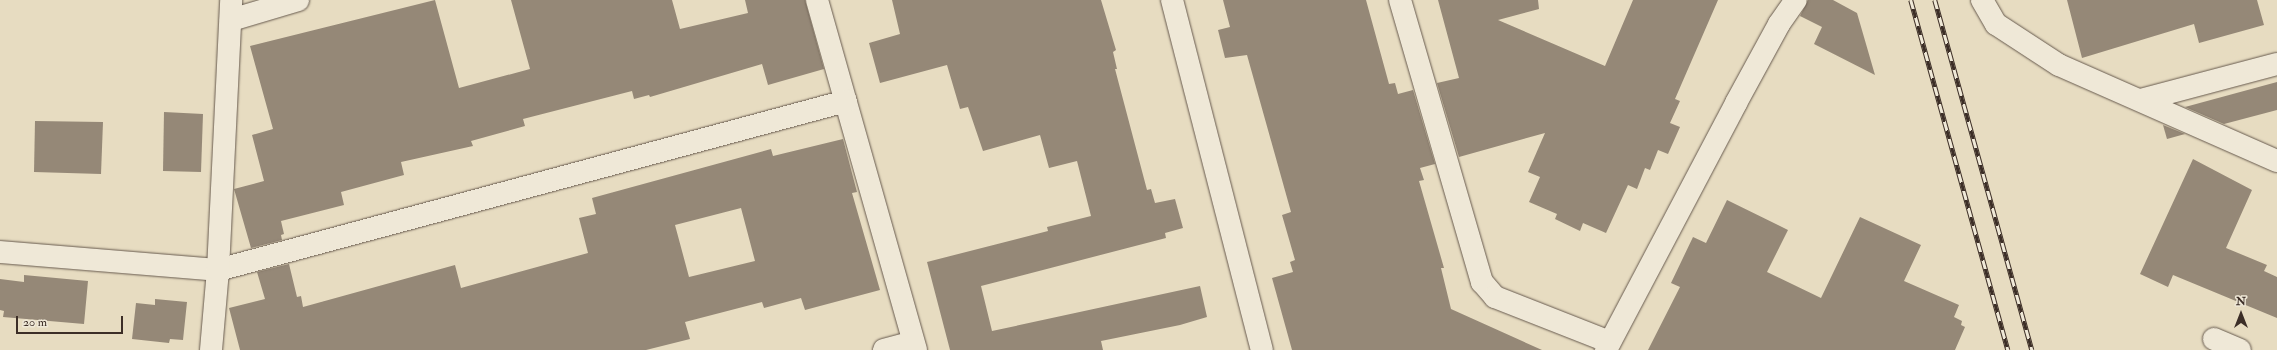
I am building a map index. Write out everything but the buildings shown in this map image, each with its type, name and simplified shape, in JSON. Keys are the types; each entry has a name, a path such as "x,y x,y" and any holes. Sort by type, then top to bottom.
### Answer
{"street":[{"path":"211,350 218,270 231,10 298,0"},
{"path":"817,0 915,346 884,350"},
{"path":"1172,0 1262,350"},
{"path":"1400,0 1482,282 1495,297 1608,346 1732,110 1779,24 1796,0"},
{"path":"1982,0 1996,24 2025,45 2059,65 2277,161"},
{"path":"2141,100 2277,64"},
{"path":"0,252 218,270 846,101"},
{"path":"2214,339 2240,350"}],"railway":[{"path":"1911,0 2008,350"},
{"path":"1935,0 2032,350"}]}
